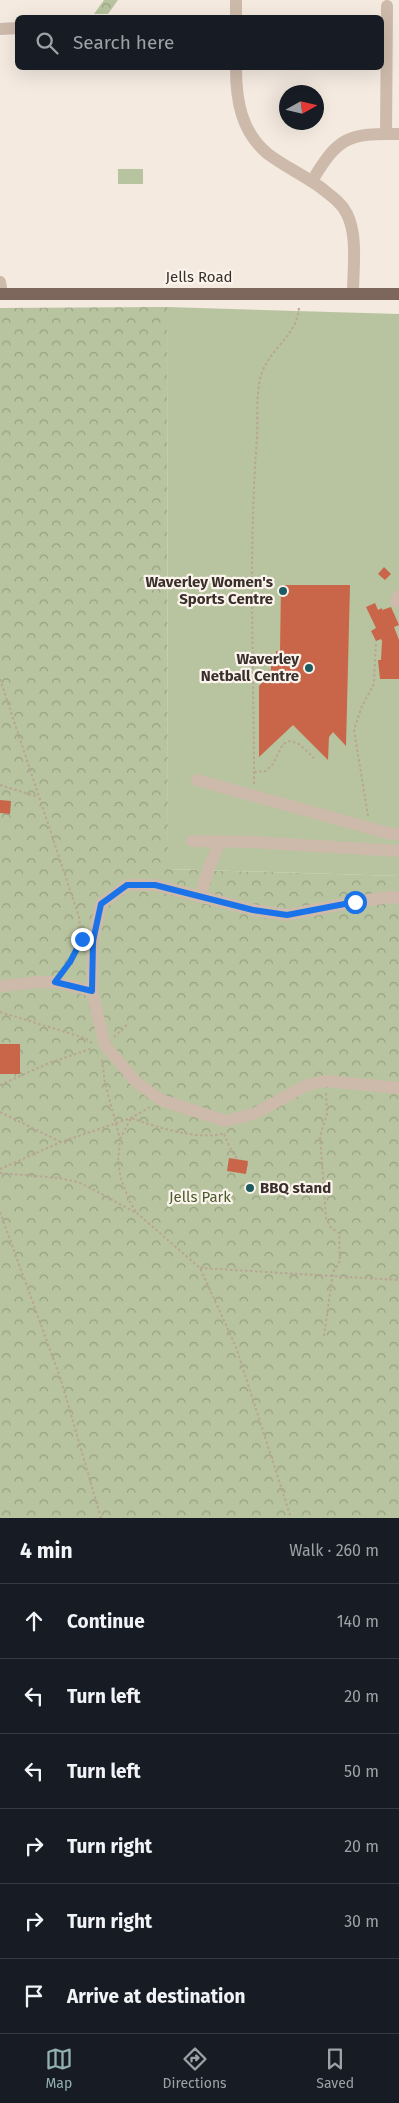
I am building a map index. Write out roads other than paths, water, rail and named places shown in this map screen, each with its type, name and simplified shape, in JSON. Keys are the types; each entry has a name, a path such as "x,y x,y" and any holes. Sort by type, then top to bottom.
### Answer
{"main road":[{"name":"Jells Road","path":"1,290 399,294"}],"street":[{"path":"236,0 236,15"},
{"path":"386,134 387,6"},
{"path":"0,28 15,28"},
{"path":"236,70 236,93 240,112 252,134 268,154 336,199 346,213 352,228 353,293"},
{"path":"312,182 325,160 338,145 356,136 399,134"},
{"path":"197,780 370,828 399,834"},
{"path":"367,850 370,828"},
{"path":"192,841 252,842 399,851"},
{"path":"200,897 208,870 220,842"},
{"path":"399,898 390,897 355,902 287,915 253,910 155,885 127,885 101,904 93,941 92,991 105,1045 136,1082 161,1100 225,1121 254,1114 307,1085 326,1081 399,1088"},
{"path":"0,986 55,982 92,991"}],"place":[{"name":"Waverley Women's Sports Centre","path":"283,591"},
{"name":"Waverley Netball Centre","path":"309,668"},
{"name":"BBQ stand","path":"250,1188"}],"park label":[{"name":"Jells Park","path":"200,1197"}]}
